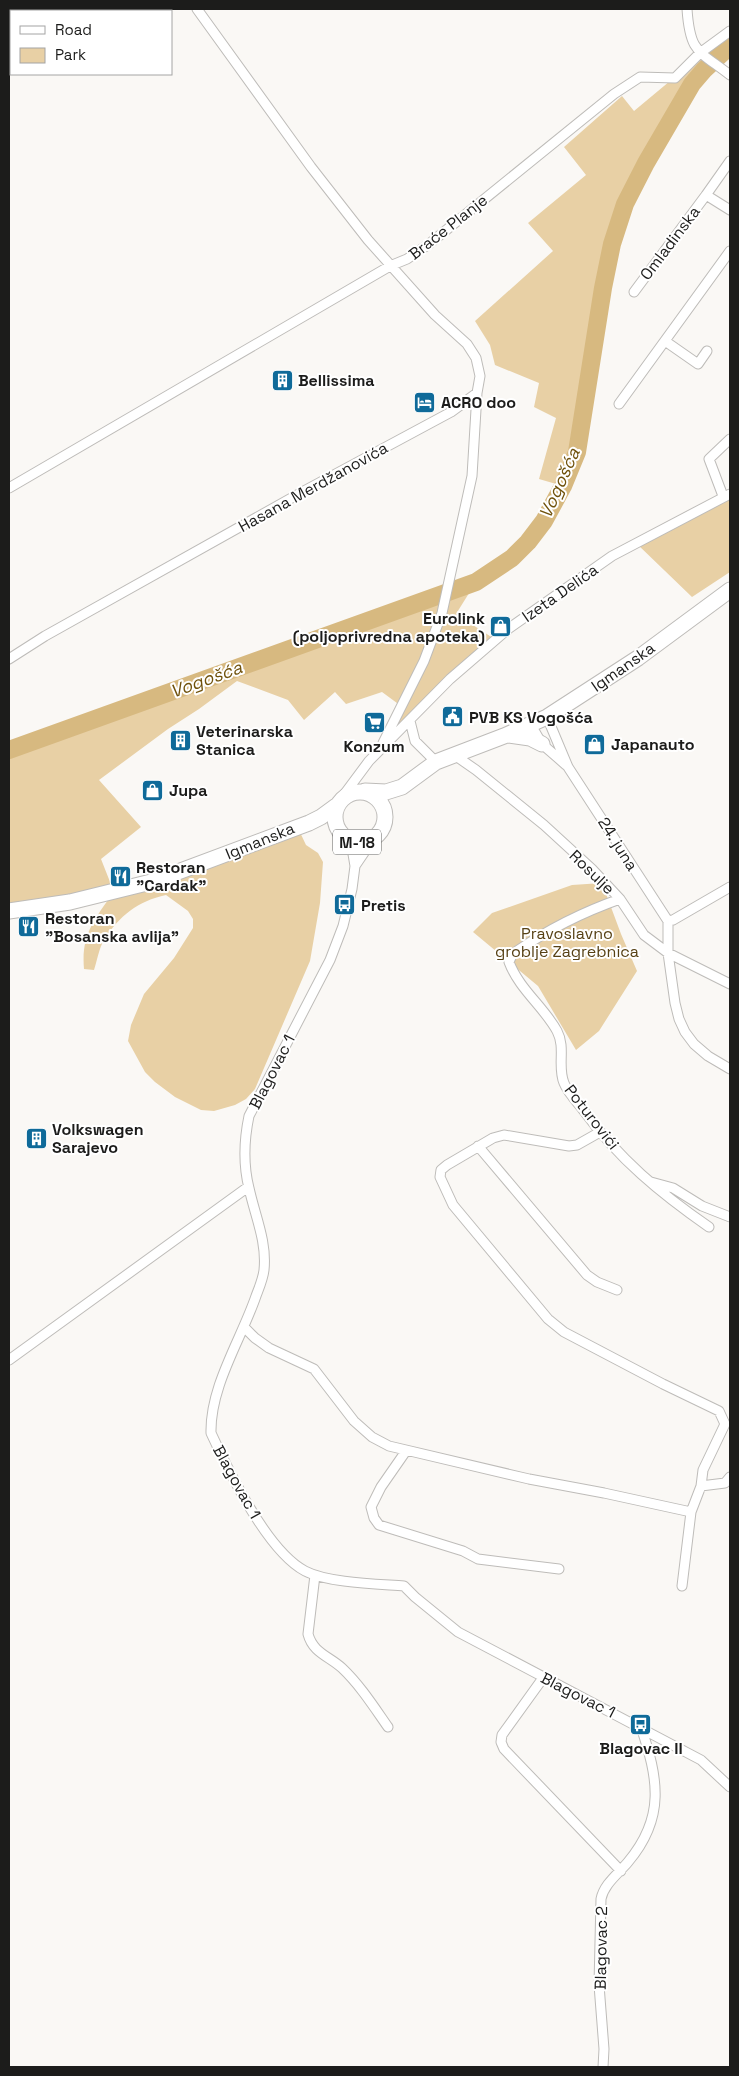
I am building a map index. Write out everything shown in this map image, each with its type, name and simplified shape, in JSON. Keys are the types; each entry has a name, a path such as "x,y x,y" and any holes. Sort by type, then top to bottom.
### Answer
{"main road":[{"name":"Igmanska","path":"364,791 386,792 402,787 436,762 507,735 547,717 638,658 730,590"},
{"path":"507,735 530,738 542,744"},
{"name":"Igmanska","path":"385,818 402,787"},
{"name":"M-18","path":"354,791 364,791 374,795 380,801 384,809 385,818 382,829 374,838 360,842 341,833 334,822 338,803 354,791"},
{"name":"Igmanska","path":"9,911 70,902 151,882 309,823 321,817 338,803"},
{"name":"Igmanska","path":"309,823 330,826 341,833"}],"street":[{"path":"686,9 690,38 703,56 729,74"},
{"name":"Braće Planje","path":"200,10 311,167 390,266 407,259 429,244 531,160 635,79 652,76 663,79 675,78 730,31"},
{"name":"Omladinska","path":"634,292 730,161"},
{"name":"Omladinska","path":"706,195 730,210"},
{"path":"619,404 730,251"},
{"path":"9,488 390,266 435,315 467,344 476,358 480,376 476,393 472,476 442,613 424,661 379,751"},
{"path":"665,341 698,364 707,351"},
{"name":"Hasana Merdžanovića","path":"9,659 45,636 287,500 451,412 476,393"},
{"path":"727,495 709,459 730,439"},
{"name":"Izeta Delića","path":"338,803 379,751 450,679 508,629 612,556 727,495"},
{"name":"24. juna","path":"547,717 568,767 668,921"},
{"path":"410,721 415,741 436,762"},
{"name":"24. juna","path":"531,725 542,744 568,767"},
{"name":"Rosulje","path":"453,754 476,770 544,825 592,869 620,899 644,935 668,953 730,984"},
{"path":"360,774 364,791"},
{"name":"Blagovac 1","path":"341,833 353,854 355,866 352,889 343,926 330,960 249,1116 245,1136 248,1187 263,1236 264,1272 245,1328 217,1395 210,1420 210,1433 265,1532 295,1564 315,1575 380,1585 404,1586 458,1632 543,1678 641,1727 700,1760 730,1787"},
{"path":"355,866 374,838"},
{"path":"730,887 674,920 668,921 668,953 678,1019 694,1044 708,1056 730,1069"},
{"name":"Poturovići","path":"620,899 594,908 551,930 517,951 512,955 509,962 523,985 555,1028 562,1046 561,1075 565,1085 600,1132 647,1181 668,1199 709,1227"},
{"path":"600,1132 578,1145 569,1146 504,1135 492,1138 441,1170 440,1177 453,1205 548,1318 564,1332 719,1411 724,1418 725,1424 704,1470 701,1486 690,1512 682,1586"},
{"path":"478,1146 586,1274 597,1282 618,1290"},
{"path":"647,1181 673,1188 702,1206 730,1217"},
{"path":"9,1360 248,1187"},
{"path":"245,1328 255,1338 270,1348 314,1369 354,1421 372,1437 390,1446 690,1512"},
{"path":"406,1451 381,1487 371,1507 374,1518 379,1525 462,1551 478,1559 559,1568"},
{"path":"701,1486 725,1483 730,1477"},
{"path":"315,1575 308,1634 310,1641 318,1652 343,1669 363,1692 388,1727"},
{"path":"543,1678 502,1735 501,1742 504,1749 621,1871"},
{"name":"Blagovac 2","path":"604,2067 600,1985 601,1899 606,1886 642,1846 651,1823 655,1800 656,1778 641,1727"}],"green space":[{"path":"730,31 730,46 692,84 646,163 625,204 612,244 603,288 577,452 563,486 539,479 556,418 534,407 539,383 495,365 490,345 475,321 553,251 528,223 586,175 564,147 622,96 634,111"},
{"path":"730,494 730,572 692,597 636,543"},
{"path":"476,582 456,614 496,640 383,747 401,706 382,692 346,704 335,692 304,720 288,700 237,681 99,780 141,827 101,859 114,892 297,826 306,845 318,853 323,862 320,903 310,961 255,1089 246,1099 235,1105 214,1111 201,1110 175,1097 145,1072 128,1041 131,1025 144,994 174,958 193,928 193,919 188,911 166,895 147,901 130,911 110,931 101,947 94,970 84,969 87,937 90,928 113,893 9,910 9,750"},
{"name":"Pravoslavno groblje Zagrebnica","path":"602,883 637,971 599,1031 576,1050 538,986 473,932 492,913 572,885"}],"waterway":[{"name":"Vogošća","path":"9,750 476,582 512,558 528,542 544,521 563,486 577,452 603,288 612,244 625,204 646,163 692,84 730,46"}],"place":[{"name":"Bellissima","path":"282,380"},
{"name":"ACRO doo","path":"425,402"},
{"name":"Eurolink (poljoprivredna apoteka)","path":"501,627"},
{"name":"PVB KS Vogošća","path":"453,717"},
{"name":"Konzum","path":"374,722"},
{"name":"Veterinarska Stanica","path":"180,740"},
{"name":"Japanauto","path":"595,744"},
{"name":"Jupa","path":"153,790"},
{"name":"Restoran \"Cardak\"","path":"120,876"},
{"name":"Pretis","path":"345,905"},
{"name":"Restoran \"Bosanska avlija\"","path":"29,927"},
{"name":"Volkswagen Sarajevo","path":"36,1138"},
{"name":"Blagovac II","path":"641,1724"}]}
